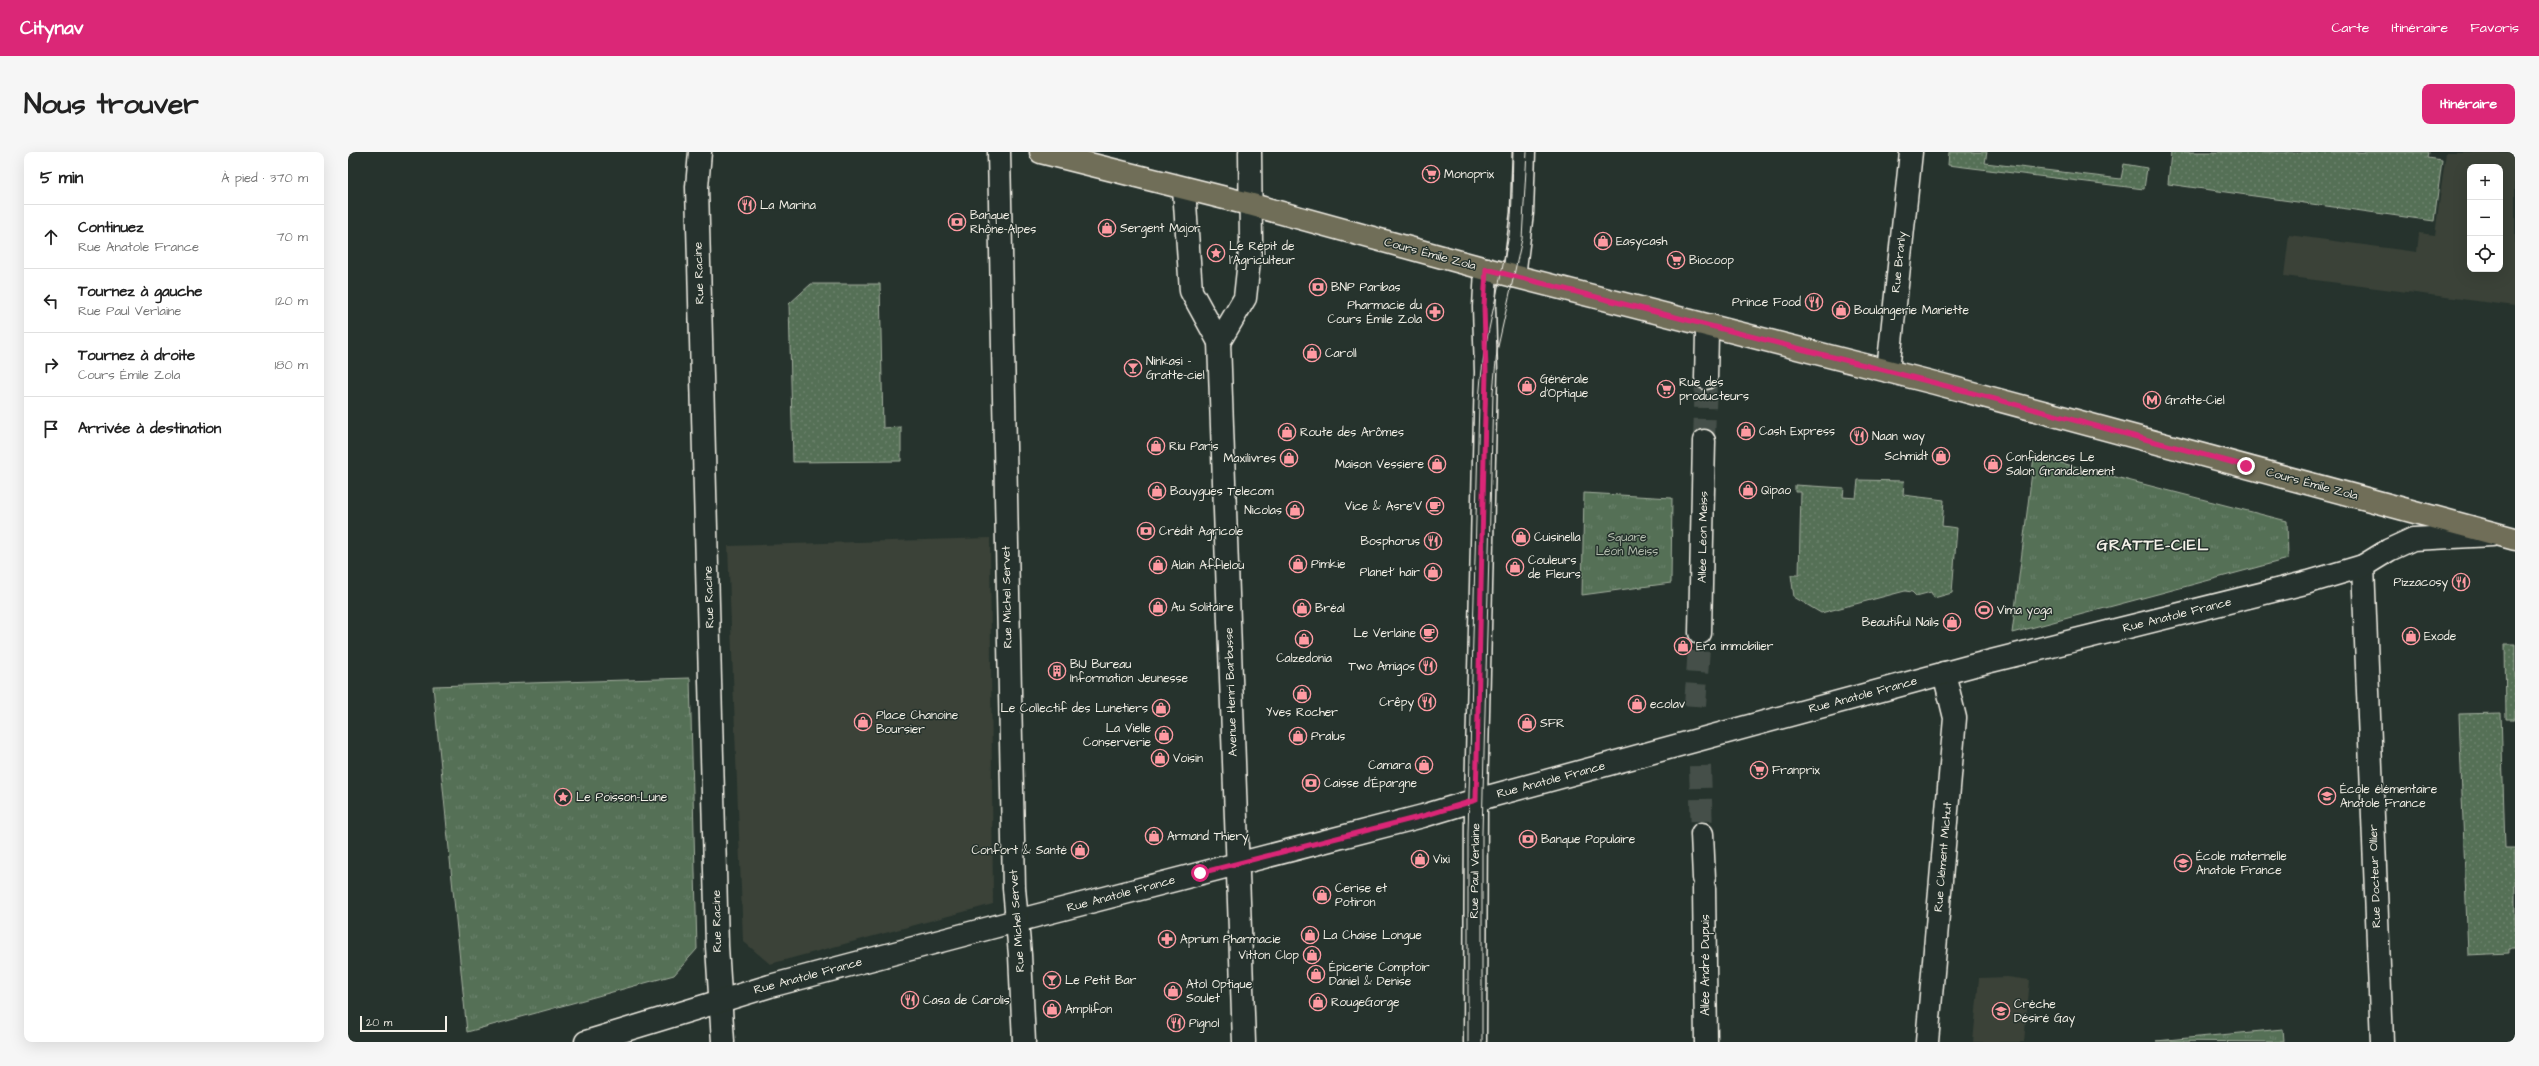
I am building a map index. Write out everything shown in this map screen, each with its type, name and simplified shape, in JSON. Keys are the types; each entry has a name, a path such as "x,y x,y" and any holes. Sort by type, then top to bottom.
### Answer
{"main road":[{"name":"Cours Émile Zola","path":"1041,152 1184,189 1249,204 1486,269 1888,371 2509,535"}],"street":[{"name":"Rue Racine","path":"700,152 697,187 717,946 723,1042"},
{"name":"Rue Michel Servet","path":"999,152 1006,574 1016,921 1020,955 1024,1042"},
{"path":"1219,342 1245,298 1251,242 1249,204 1250,152"},
{"path":"1514,276 1522,213 1524,152"},
{"name":"Rue Branly","path":"1888,371 1911,152"},
{"name":"Avenue Henri Barbusse","path":"1184,189 1191,291 1219,342 1236,864 1244,1042"},
{"name":"Rue Paul Verlaine","path":"1475,1042 1476,800 1486,372 1484,307 1486,269"},
{"path":"1706,378 1707,335 1711,326"},
{"name":"Allée Léon Meiss","path":"1700,633 1704,441"},
{"name":"Rue Anatole France","path":"586,1042 770,986 1423,816 1476,800 1944,673 2302,584 2363,566 2389,550 2413,539 2509,535"},
{"name":"Rue Docteur Ollier","path":"2363,566 2382,1042"},
{"name":"Rue Clément Michut","path":"1928,1042 1954,718 1944,673"},
{"name":"Allée André Dupuis","path":"1702,834 1706,1042"}],"shaded area":[{"path":"2446,152 2515,152 2515,306 2284,276 2289,235 2417,252 2419,233 2435,235"},
{"name":"Place Chanoine Boursier","path":"990,538 993,904 770,964 743,941 728,546"},
{"name":"Crèche Désiré Gay","path":"2007,977 2030,980 2024,1042 1973,1042 1979,978"}],"green space":[{"path":"1949,152 1987,152 1985,163 2121,179 2124,164 2147,168 2144,189 1948,165"},
{"path":"2171,152 2429,152 2428,158 2442,160 2434,221 2168,184"},
{"path":"811,284 880,284 883,428 901,427 901,461 793,462 789,304"},
{"path":"2034,456 2287,521 2288,559 2012,633"},
{"path":"1858,480 1904,481 1903,495 1944,500 1942,526 1957,528 1952,593 1934,598 1931,592 1916,596 1912,592 1905,591 1821,613 1794,597 1791,575 1799,575 1801,492 1795,492 1795,485 1844,488 1843,497 1856,498"},
{"name":"Square Léon Meiss","path":"1584,493 1672,498 1671,583 1582,595"},
{"path":"2505,644 2515,644 2515,719 2506,719"},
{"path":"690,678 697,949 674,975 467,1032 433,686"},
{"path":"2501,713 2505,848 2515,848 2515,949 2509,949 2509,953 2468,955 2459,714"},
{"path":"2283,1029 2284,1042 2156,1041"}],"tunnel":[{"path":"1704,441 1706,378"},
{"path":"1695,706 1700,633"},
{"path":"1700,766 1702,834"}],"tram line":[{"path":"1468,1042 1468,834 1479,401 1487,338 1509,235 1512,204 1513,152"},
{"path":"1482,1042 1482,833 1493,392 1497,351 1522,239 1527,152"}],"place":[{"name":"Monoprix","path":"1431,174"},
{"name":"La Marina","path":"747,205"},
{"name":"Banque Rhône-Alpes","path":"957,222"},
{"name":"Sergent Major","path":"1107,228"},
{"name":"Easycash","path":"1603,241"},
{"name":"Le Répit de l'Agriculteur","path":"1216,253"},
{"name":"Biocoop","path":"1676,260"},
{"name":"BNP Paribas","path":"1318,287"},
{"name":"Prince Food","path":"1814,302"},
{"name":"Boulangerie Mariette","path":"1841,310"},
{"name":"Pharmacie du Cours Émile Zola","path":"1435,312"},
{"name":"Caroll","path":"1312,353"},
{"name":"Ninkasi - Gratte-ciel","path":"1133,368"},
{"name":"Générale d'Optique","path":"1527,386"},
{"name":"Rue des producteurs","path":"1666,389"},
{"name":"Gratte-Ciel","path":"2152,400"},
{"name":"Cash Express","path":"1746,431"},
{"name":"Route des Arômes","path":"1287,432"},
{"name":"Naan way","path":"1859,436"},
{"name":"Riu Paris","path":"1156,446"},
{"name":"Schmidt","path":"1941,456"},
{"name":"Maxilivres","path":"1289,458"},
{"name":"Maison Vessiere","path":"1437,464"},
{"name":"Confidences Le Salon Grandclement","path":"1993,464"},
{"name":"Qipao","path":"1748,490"},
{"name":"Bouygues Telecom","path":"1157,491"},
{"name":"Vice & Asre'V","path":"1435,506"},
{"name":"Nicolas","path":"1295,510"},
{"name":"Crédit Agricole","path":"1146,531"},
{"name":"Cuisinella","path":"1521,537"},
{"name":"Bosphorus","path":"1433,541"},
{"name":"Pimkie","path":"1298,564"},
{"name":"Alain Afflelou","path":"1158,565"},
{"name":"Couleurs de Fleurs","path":"1515,567"},
{"name":"Planet' hair","path":"1433,572"},
{"name":"Pizzacosy","path":"2461,582"},
{"name":"Au Solitaire","path":"1158,607"},
{"name":"Bréal","path":"1302,608"},
{"name":"Vima yoga","path":"1984,610"},
{"name":"Beautiful Nails","path":"1952,622"},
{"name":"Le Verlaine","path":"1429,633"},
{"name":"Exode","path":"2411,636"},
{"name":"Calzedonia","path":"1304,639"},
{"name":"Era immobilier","path":"1683,646"},
{"name":"Two Amigos","path":"1428,666"},
{"name":"BIJ Bureau Information Jeunesse","path":"1057,671"},
{"name":"Yves Rocher","path":"1302,694"},
{"name":"Crêpy","path":"1427,702"},
{"name":"ecolav","path":"1637,704"},
{"name":"Le Collectif des Lunetiers","path":"1161,708"},
{"name":"Place Chanoine Boursier","path":"863,722"},
{"name":"SFR","path":"1527,723"},
{"name":"La Vielle Conserverie","path":"1164,735"},
{"name":"Pralus","path":"1298,736"},
{"name":"Voisin","path":"1160,758"},
{"name":"Camara","path":"1424,765"},
{"name":"Franprix","path":"1759,770"},
{"name":"Caisse d'Épargne","path":"1311,783"},
{"name":"École élémentaire Anatole France","path":"2327,796"},
{"name":"Le Poisson-Lune","path":"563,797"},
{"name":"Armand Thiery","path":"1154,836"},
{"name":"Banque Populaire","path":"1528,839"},
{"name":"Confort & Santé","path":"1080,850"},
{"name":"Vixi","path":"1420,859"},
{"name":"École maternelle Anatole France","path":"2183,863"},
{"name":"Cerise et Potiron","path":"1322,895"},
{"name":"La Chaise Longue","path":"1310,935"},
{"name":"Aprium Pharmacie","path":"1167,939"},
{"name":"Vitton Clop","path":"1312,955"},
{"name":"Épicerie Comptoir Daniel & Denise","path":"1316,974"},
{"name":"Le Petit Bar","path":"1052,980"},
{"name":"Atol Optique Soulet","path":"1173,991"},
{"name":"Casa de Carolis","path":"910,1000"},
{"name":"RougeGorge","path":"1318,1002"},
{"name":"Amplifon","path":"1052,1009"},
{"name":"Crèche Désiré Gay","path":"2001,1011"},
{"name":"Pignol","path":"1176,1023"}],"district":[{"name":"GRATTE-CIEL","path":"2153,545"}],"route":[{"path":"1200,873 1423,816 1476,800 1486,372 1484,307 1486,269 1823,356 1935,383 2246,466"}]}
